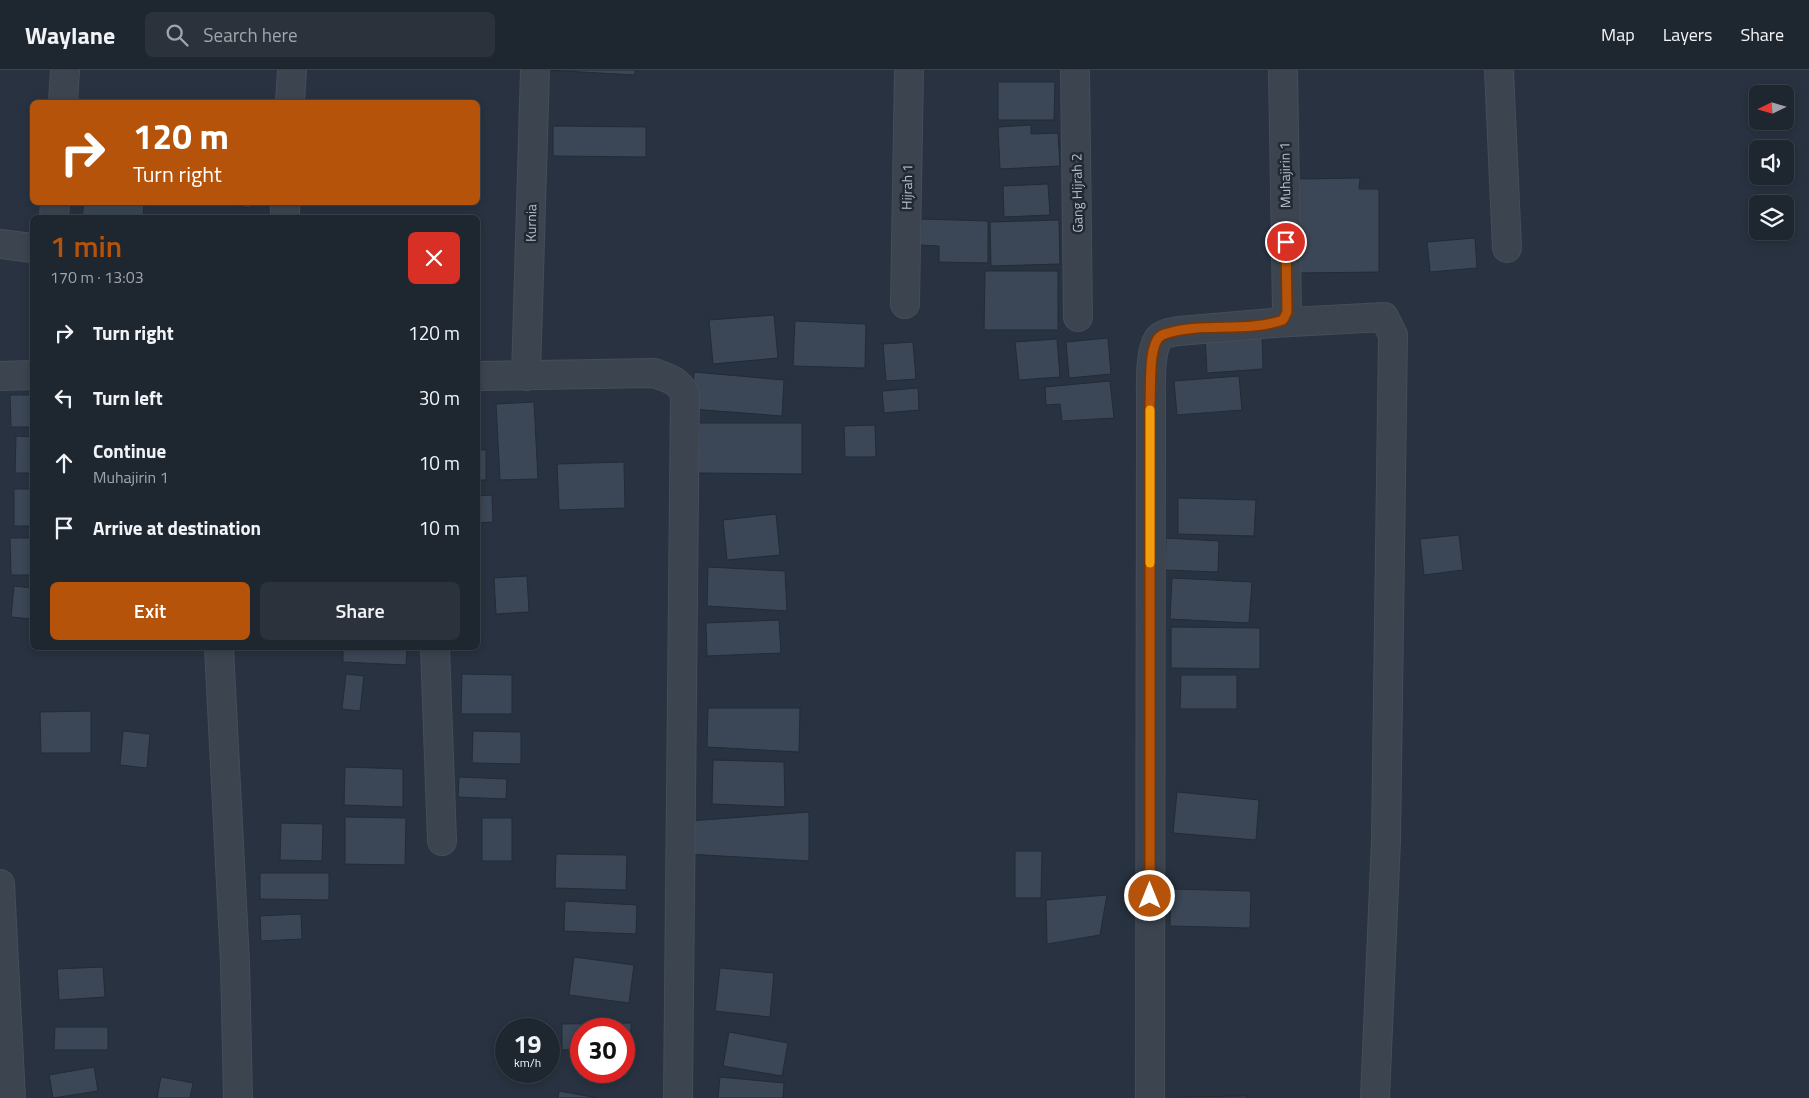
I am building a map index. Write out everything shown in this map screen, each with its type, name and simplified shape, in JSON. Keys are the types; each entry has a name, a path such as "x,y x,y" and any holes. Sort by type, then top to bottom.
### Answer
{"street":[{"path":"63,100 65,70"},
{"path":"290,100 292,70"},
{"name":"Kurnia","path":"526,376 535,70"},
{"name":"Hijrah 1","path":"905,304 909,70"},
{"name":"Gang Hijrah 2","path":"1075,70 1078,317"},
{"name":"Muhajirin 1","path":"1272,324 1283,320 1287,312 1283,70"},
{"path":"1499,70 1507,248"},
{"path":"0,244 30,248"},
{"path":"1150,1098 1150,403 1155,343 1166,333 1179,331 1384,317 1394,335 1386,830 1375,1098"},
{"path":"480,376 654,373 671,378 680,385 685,394 678,1098"},
{"path":"0,376 30,375"},
{"path":"219,650 235,962 238,1098"},
{"path":"435,650 442,841"},
{"path":"0,884 11,1098"}],"building":[{"path":"546,70 635,70 635,75"},
{"path":"998,82 1055,82 1054,120 998,120"},
{"path":"1031,125 1031,134 1058,133 1060,166 1000,169 998,127"},
{"path":"553,126 646,127 646,157 553,156"},
{"path":"1360,178 1359,189 1379,189 1379,272 1299,273 1299,179"},
{"path":"1048,184 1050,215 1004,217 1003,186"},
{"path":"84,205 144,205 143,215 82,215"},
{"path":"233,205 250,205 250,208"},
{"path":"921,219 988,221 988,263 939,262 939,246 920,245"},
{"path":"1059,220 1060,264 991,266 990,222"},
{"path":"1475,238 1477,268 1430,272 1427,242"},
{"path":"985,271 1058,271 1058,330 984,330"},
{"path":"774,315 778,358 713,364 709,320"},
{"path":"795,321 866,324 865,368 793,366"},
{"path":"1262,333 1263,369 1207,373 1205,336"},
{"path":"1108,338 1111,374 1069,378 1066,342"},
{"path":"1057,339 1060,377 1019,380 1015,342"},
{"path":"913,342 916,379 886,381 883,344"},
{"path":"694,372 784,380 782,416 691,409"},
{"path":"1239,376 1242,410 1177,415 1174,381"},
{"path":"1110,381 1114,418 1062,421 1060,404 1046,405 1045,387"},
{"path":"918,388 919,410 884,413 882,391"},
{"path":"10,395 30,395 30,427 11,427"},
{"path":"534,402 538,479 500,480 496,404"},
{"path":"699,423 802,423 802,474 698,473"},
{"path":"875,425 876,457 845,457 844,426"},
{"path":"16,436 30,437 30,473 15,473"},
{"path":"480,450 486,450 486,480 480,480"},
{"path":"624,462 625,508 559,510 557,464"},
{"path":"14,489 30,489 30,526 14,526"},
{"path":"492,495 493,522 480,523 480,496"},
{"path":"1178,498 1256,500 1254,536 1178,534"},
{"path":"776,514 780,555 727,560 723,520"},
{"path":"1459,535 1463,570 1424,575 1420,539"},
{"path":"10,538 30,538 30,575 11,575"},
{"path":"1166,538 1219,541 1218,572 1165,570"},
{"path":"708,567 785,571 787,611 707,606"},
{"path":"527,576 529,612 496,614 494,578"},
{"path":"1172,578 1252,582 1249,623 1170,619"},
{"path":"14,586 30,588 30,619 11,617"},
{"path":"779,620 781,653 707,656 706,623"},
{"path":"1171,627 1260,628 1260,669 1171,668"},
{"path":"343,650 407,650 406,665 343,662"},
{"path":"346,674 364,676 360,711 342,709"},
{"path":"462,674 512,675 512,714 461,714"},
{"path":"1181,675 1237,675 1237,709 1180,709"},
{"path":"708,708 800,708 799,752 707,747"},
{"path":"91,711 91,753 41,753 40,712"},
{"path":"123,731 150,734 147,768 120,765"},
{"path":"473,731 521,732 521,764 472,763"},
{"path":"713,760 784,762 785,807 712,804"},
{"path":"345,767 403,769 403,807 344,805"},
{"path":"459,777 507,779 506,799 458,797"},
{"path":"1177,792 1259,800 1256,840 1173,833"},
{"path":"809,812 809,861 687,854 690,821"},
{"path":"345,817 406,818 405,865 345,864"},
{"path":"482,818 512,818 512,861 482,861"},
{"path":"281,823 323,824 322,861 280,860"},
{"path":"1015,851 1042,851 1041,898 1015,898"},
{"path":"556,854 627,855 626,890 555,888"},
{"path":"260,873 329,873 329,900 260,899"},
{"path":"1171,889 1251,891 1250,928 1170,926"},
{"path":"1107,895 1100,935 1047,944 1046,900"},
{"path":"565,901 637,905 636,934 564,931"},
{"path":"301,914 302,939 261,941 260,916"},
{"path":"574,957 634,965 629,1003 569,995"},
{"path":"103,967 105,997 59,1000 57,969"},
{"path":"720,968 774,973 770,1017 715,1011"},
{"path":"562,1024 570,1024 570,1050 562,1050"},
{"path":"55,1027 108,1027 108,1050 54,1050"},
{"path":"729,1032 788,1043 782,1076 723,1066"},
{"path":"94,1067 98,1091 53,1098 49,1075"},
{"path":"161,1077 193,1083 190,1098 157,1098"},
{"path":"720,1077 784,1083 783,1098 718,1098"},
{"path":"559,1091 598,1098 558,1098"},
{"path":"1247,1096 1247,1098 1180,1098 1180,1097"}],"slow traffic":[{"path":"1150,410 1150,563"}],"route":[{"path":"1150,896 1150,403 1155,343 1166,333 1272,324 1283,320 1287,312 1288,302 1286,242"}]}
